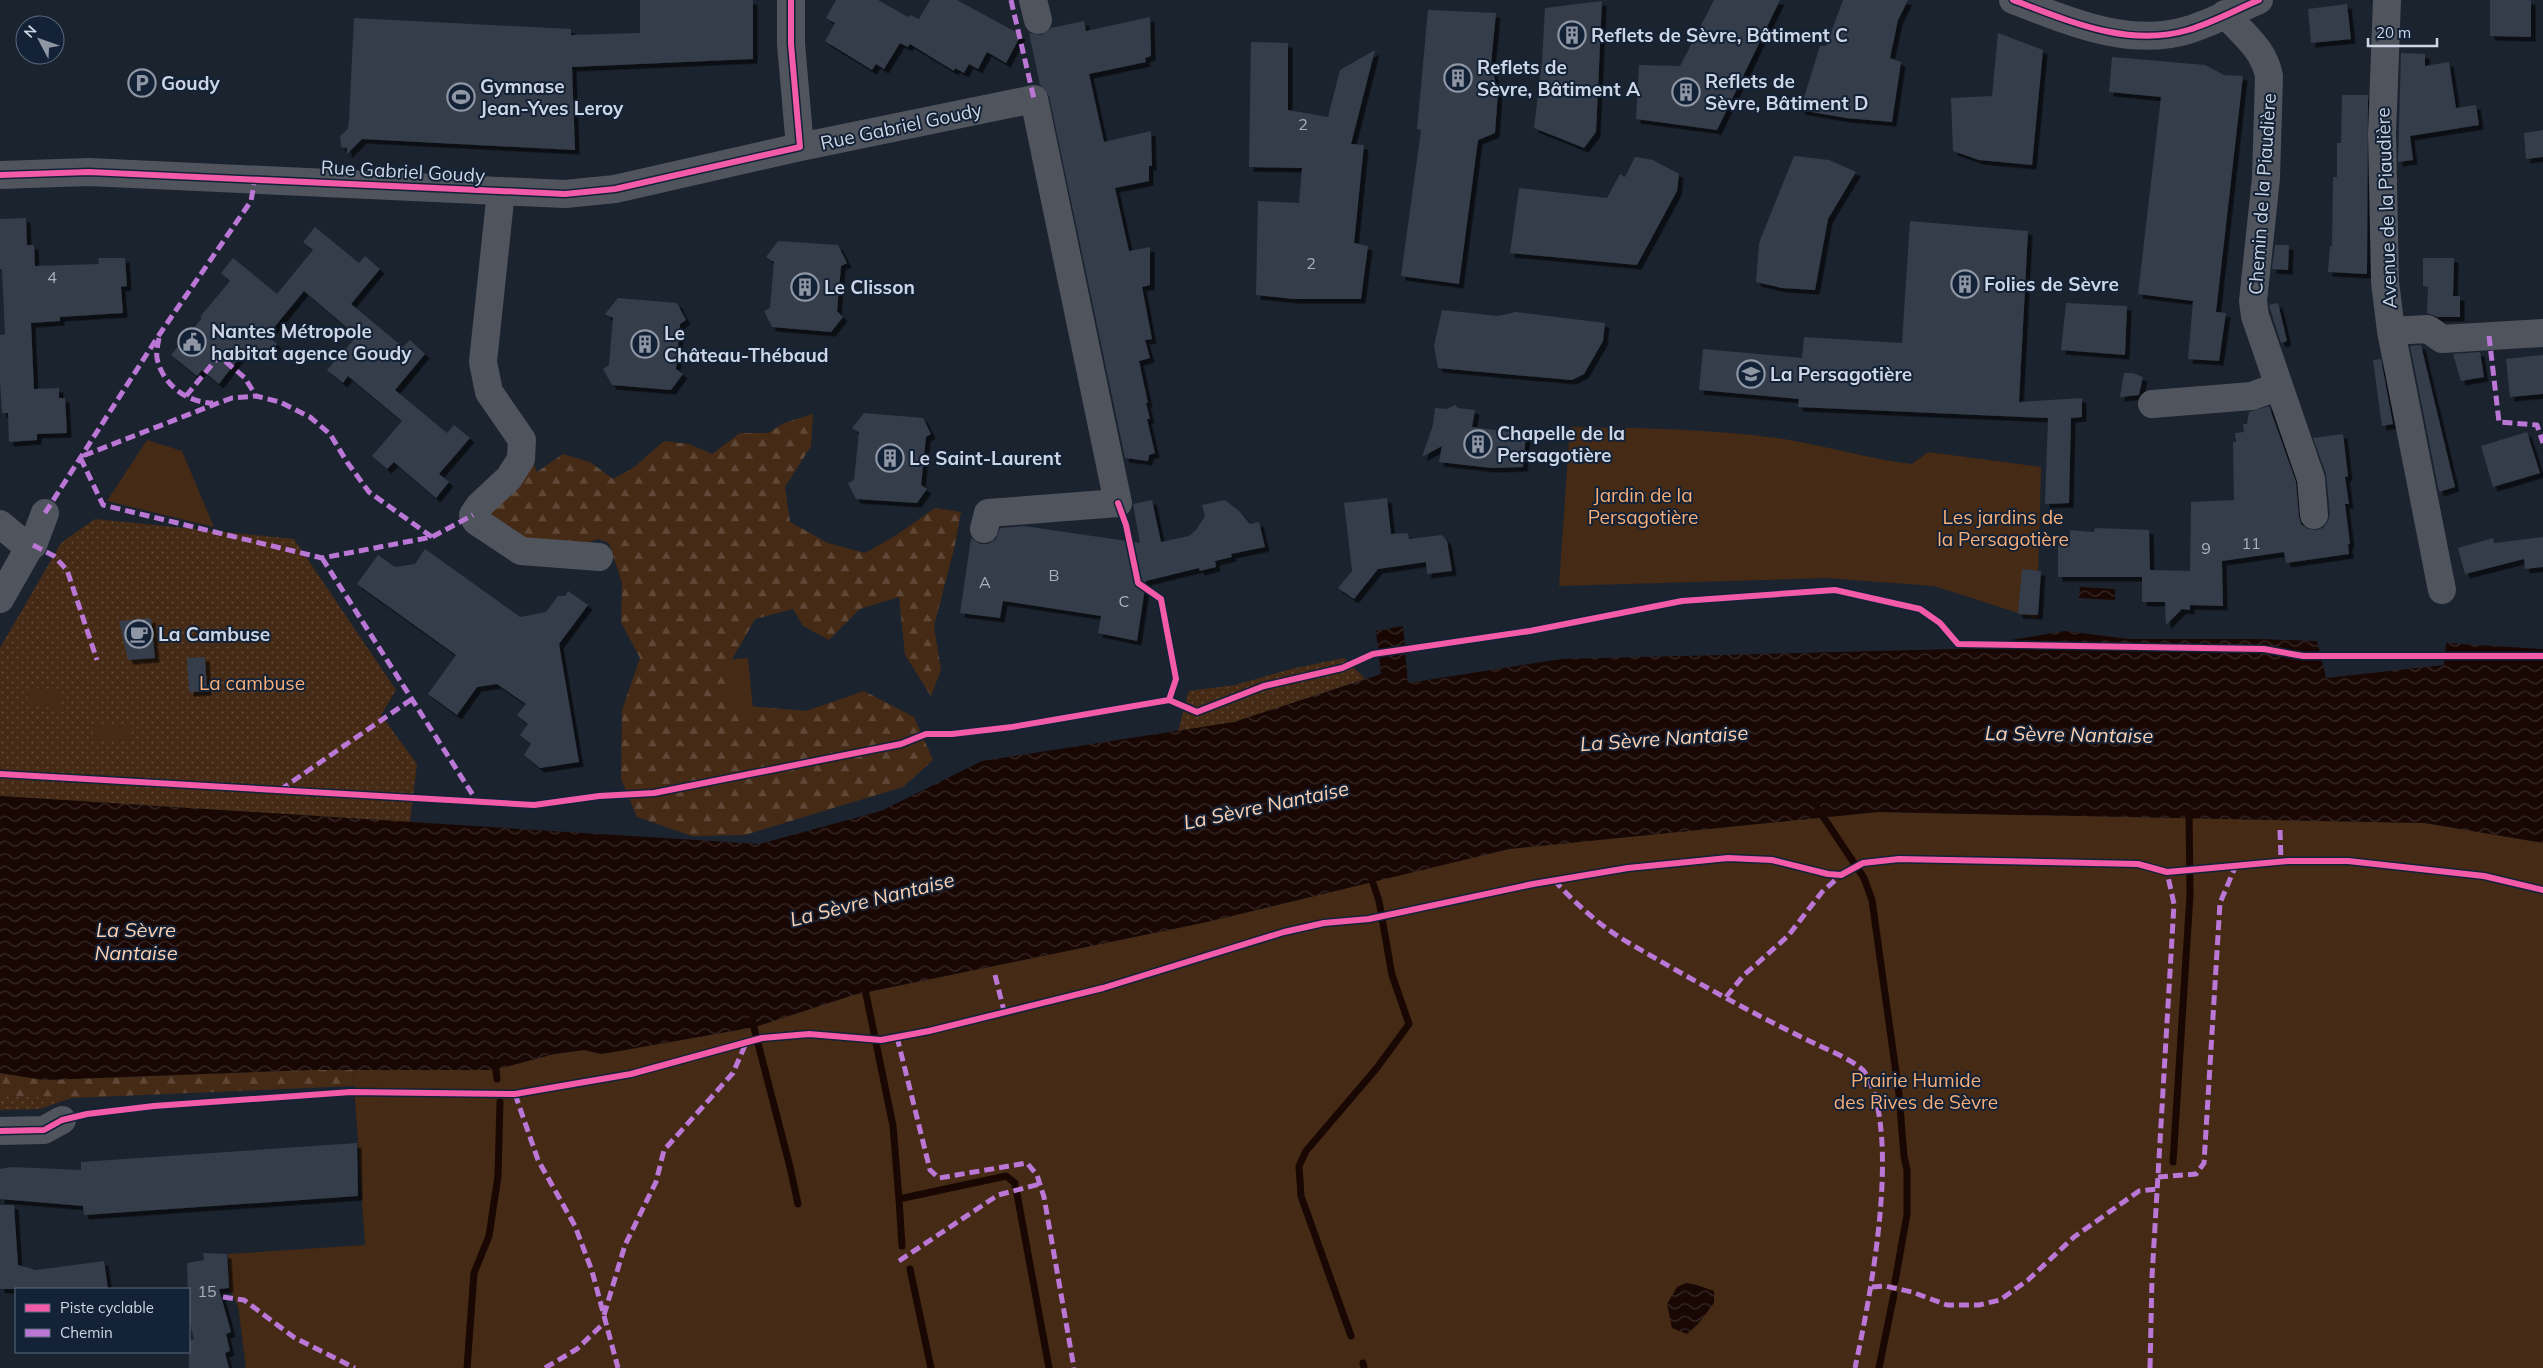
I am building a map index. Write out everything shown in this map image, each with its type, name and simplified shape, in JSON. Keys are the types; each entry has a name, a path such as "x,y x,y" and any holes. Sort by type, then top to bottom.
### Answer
{"street":[{"path":"791,0 791,44 800,146"},
{"path":"2014,0 2083,27 2121,33 2162,35 2188,30 2258,0"},
{"name":"Avenue de la Piaudière","path":"2387,0 2382,134 2385,282 2391,331 2442,590"},
{"name":"Chemin de la Piaudière","path":"2225,14 2256,46 2266,62 2269,76 2266,178 2253,301 2255,316 2311,480 2314,515"},
{"name":"Rue Gabriel Goudy","path":"0,175 89,172 565,194 615,189 800,146 1034,99 1118,504 988,513 984,529"},
{"path":"502,191 483,362 489,392 522,440 521,459 509,478 479,506 473,515 476,521 521,551 599,557"},
{"path":"2391,331 2428,329 2442,339 2543,333"},
{"path":"2152,404 2252,396 2279,386"},
{"path":"0,599 29,548 34,545 45,513"},
{"path":"0,524 29,548"},
{"path":"0,1131 44,1130 62,1120"}],"green space":[{"path":"813,414 811,446 785,487 790,522 828,543 865,553 895,536 935,508 961,512 954,549 934,626 941,670 931,696 905,655 899,597 860,609 829,640 803,626 793,609 755,619 726,670 747,706 806,711 864,691 914,717 933,760 903,787 745,835 692,836 637,817 621,779 622,710 640,658 621,622 622,583 609,543 598,539 543,559 481,516 532,460 537,472 563,454 590,462 613,479 633,468 664,441 689,444 712,454 740,433 768,433 784,423"},
{"name":"Jardin de la Persagotière","path":"1570,427 1731,433 1784,439 1912,464 1928,452 2041,467 2037,619 1934,586 1826,578 1559,586"},
{"path":"147,440 182,451 214,527 107,501"},
{"name":"La cambuse","path":"95,519 294,539 396,690 381,715 417,764 410,822 0,796 0,648 61,543"},
{"path":"748,658 753,709 729,710 723,660"},
{"path":"1344,658 1365,679 1234,722 1178,731 1189,691 1235,685 1291,669"},
{"path":"30,687 62,691 59,709 27,704"},
{"path":"94,725 131,726 131,741 93,740"},
{"name":"Prairie Humide des Rives de Sèvre","path":"1878,812 2425,823 2543,843 2543,1368 246,1368 238,1306 229,1288 228,1254 365,1245 353,1070 494,1070 554,1054 584,1050 602,1054 755,1027 853,995 1207,922 1509,849"},
{"path":"353,1070 354,1086 71,1098 0,1096 0,1073 44,1080"},
{"path":"0,1096 71,1098 40,1109 0,1110"}],"water":[{"path":"2080,587 2115,589 2115,600 2079,598"},
{"name":"La Sèvre Nantaise","path":"1403,626 1408,683 1561,659 1957,649 2065,631 2129,639 2317,641 2326,678 2444,665 2446,643 2543,649 2543,843 2425,823 1878,812 1509,849 1207,922 853,995 755,1027 602,1054 584,1050 554,1054 494,1070 310,1070 44,1080 0,1073 0,796 759,844 881,811 982,761 1234,722 1381,674 1376,631"},
{"path":"1686,1283 1714,1291 1714,1303 1698,1324 1687,1334 1672,1328 1667,1304 1677,1287"}],"building":[{"name":"Gymnase Jean-Yves Leroy","path":"640,0 753,0 753,59 572,67 575,150 362,139 347,154 347,148 341,147 340,136 348,129 349,120 354,18 571,29 571,35 640,33"},
{"path":"836,0 878,0 908,17 910,15 919,19 930,0 957,0 1021,35 1006,63 987,52 978,69 969,64 964,73 955,68 954,71 910,44 908,47 900,43 884,69 876,64 872,70 825,41 835,23 826,18"},
{"name":"Reflets de Sèvre, Bâtiment D","path":"1714,0 1780,0 1717,130 1636,119 1639,65 1680,66"},
{"path":"1843,0 1908,0 1898,20 1890,58 1901,62 1892,122 1846,118 1800,110 1820,46 1826,46"},
{"path":"2490,0 2531,0 2531,37 2490,36"},
{"path":"1602,1 1596,132 1584,148 1534,128 1542,61 1545,8"},
{"path":"2347,4 2351,39 2311,43 2308,9"},
{"path":"1428,10 1496,13 1491,64 1498,92 1495,133 1478,140 1459,284 1401,276 1421,130 1417,129"},
{"path":"1150,17 1151,56 1145,58 1146,62 1089,74 1104,142 1151,131 1152,166 1149,166 1149,181 1115,188 1129,251 1150,247 1150,285 1142,287 1152,339 1145,340 1150,358 1139,361 1148,403 1146,403 1150,419 1147,419 1155,453 1149,455 1148,461 1125,458 1049,96 1040,85 1029,33 1041,35 1051,28 1084,21 1086,31"},
{"path":"1998,33 2043,50 2032,165 1979,160 1953,151 1951,98 1992,96"},
{"path":"1251,42 1288,43 1288,110 1328,117 1340,70 1375,50 1351,144 1364,145 1354,243 1368,246 1361,299 1293,299 1256,295 1258,201 1299,203 1302,168 1249,167"},
{"path":"2401,53 2425,54 2425,66 2449,62 2456,108 2476,105 2479,125 2410,136 2413,160 2398,162"},
{"path":"2112,57 2205,65 2224,75 2243,76 2216,312 2226,313 2219,361 2188,359 2193,301 2138,294 2161,97 2109,92"},
{"path":"2342,95 2368,95 2367,274 2328,272 2330,246 2332,246 2333,177 2337,177 2337,143 2341,143"},
{"path":"2543,130 2543,157 2526,159 2524,133"},
{"path":"1794,156 1829,160 1856,172 1828,219 1815,290 1782,288 1756,282 1759,243"},
{"path":"1635,157 1653,160 1679,174 1677,191 1637,265 1510,253 1519,188 1607,198 1620,174 1625,177"},
{"path":"26,218 27,245 34,245 35,266 99,264 98,258 125,258 127,286 121,287 123,313 60,317 60,321 31,323 34,389 59,388 59,398 65,398 67,433 37,434 37,440 9,442 8,413 2,413 0,380 0,335 5,334 2,269 0,269 0,219"},
{"name":"Folies de Sèvre","path":"1910,221 2028,231 2019,402 2082,398 2082,417 2071,418 2069,503 2045,504 2048,418 1798,407 1799,399 1699,390 1703,349 1802,358 1804,337 1902,343"},
{"path":"315,227 359,263 365,256 380,269 351,304 403,347 410,340 425,354 395,390 447,433 454,425 470,438 439,474 449,482 436,498 394,462 387,469 372,456 402,421 348,376 343,383 327,370 357,336 304,291 267,336 277,344 265,358 249,345 219,384 202,370 197,376 171,355 230,281 221,273 233,258 277,294 313,250 303,242"},
{"name":"Le Clisson","path":"778,241 838,245 847,263 841,266 837,311 843,317 831,332 772,327 764,311 770,308 774,262 766,257"},
{"path":"2275,245 2289,245 2288,270 2272,269"},
{"path":"2423,258 2454,258 2453,296 2460,296 2460,317 2438,317 2427,313 2428,287 2423,286"},
{"name":"Le Château-Thébaud","path":"618,298 677,303 686,320 680,324 676,369 683,374 671,390 612,385 603,369 609,365 613,318 605,314"},
{"path":"2066,303 2127,306 2125,355 2061,350"},
{"path":"2278,303 2287,341 2281,343 2269,305"},
{"path":"1442,310 1498,316 1516,312 1605,323 1603,341 1584,374 1572,380 1438,368 1434,346"},
{"path":"2421,345 2455,487 2439,492 2410,346"},
{"path":"2480,352 2484,377 2461,381 2453,354"},
{"path":"2543,355 2543,394 2510,397 2506,359"},
{"path":"2381,359 2393,424 2382,426 2373,360"},
{"path":"2124,373 2133,373 2143,377 2139,395 2120,397"},
{"name":"Chapelle de la Persagotière","path":"1455,405 1458,408 1475,410 1472,427 1526,434 1523,467 1492,468 1439,462 1442,446 1422,457 1433,425 1435,408 1447,409"},
{"path":"2269,406 2296,482 2301,524 2308,529 2316,530 2323,528 2330,514 2326,474 2313,438 2343,434 2348,476 2345,477 2349,504 2345,504 2350,544 2348,544 2349,554 2286,563 2284,552 2222,561 2223,606 2190,605 2190,610 2182,609 2166,625 2165,602 2142,602 2142,577 2058,577 2058,542 2070,542 2070,530 2094,532 2095,528 2149,530 2150,570 2190,571 2191,502 2234,500 2233,442 2236,442 2235,433 2244,432 2243,424 2247,424 2249,412"},
{"name":"Le Saint-Laurent","path":"864,413 923,418 931,434 926,437 921,485 927,489 917,503 856,499 848,483 854,480 859,432 852,428"},
{"path":"2527,432 2540,473 2493,487 2481,446"},
{"path":"1387,498 1391,534 1408,533 1409,539 1442,535 1447,541 1452,571 1427,574 1426,562 1378,569 1354,599 1338,588 1352,571 1344,503"},
{"path":"1152,500 1161,542 1189,536 1196,530 1205,516 1202,505 1225,500 1239,511 1250,524 1259,522 1265,547 1231,554 1232,557 1215,561 1216,567 1200,571 1199,568 1146,581 1137,641 1098,633 1101,616 1003,601 1000,618 960,613 971,538 980,544 988,544 996,539 1000,528 1024,526 1140,543 1133,504"},
{"path":"2543,537 2543,567 2525,569 2524,559 2465,574 2458,548 2493,538 2494,543"},
{"path":"425,549 520,617 546,612 558,596 565,596 568,591 588,605 559,644 579,762 540,768 524,755 531,744 520,735 528,724 517,715 526,704 497,684 477,687 457,715 428,694 456,655 357,584 378,555 395,567 415,564"},
{"path":"2022,569 2041,571 2038,615 2018,614"},
{"path":"151,618 155,658 128,660 119,621"},
{"path":"205,657 207,691 189,692 187,658"},
{"path":"357,1143 358,1196 84,1215 83,1206 0,1199 0,1169 11,1167 81,1170 81,1162"},
{"path":"0,1205 14,1205 18,1265 36,1270 104,1261 108,1288 15,1288 0,1289"},
{"path":"203,1253 227,1254 229,1288 219,1289 231,1332 226,1334 230,1351 225,1353 229,1368 189,1368 190,1340 194,1339 190,1324 190,1288 188,1288 187,1263 204,1260"}],"waterway":[{"path":"1818,809 1864,878 1872,900 1899,1094 1904,1156 1907,1170 1907,1214 1895,1282"},
{"path":"2173,1162 2190,895 2189,810"},
{"path":"1351,1336 1301,1196 1299,1166 1306,1151 1376,1069 1409,1024 1392,975 1379,901 1370,874"},
{"path":"864,984 893,1126 899,1199 1006,1176 1015,1183 1015,1186"},
{"path":"752,1020 798,1204"},
{"path":"495,1062 497,1079"},
{"path":"467,1368 474,1273 489,1236 498,1176 500,1102"},
{"path":"1017,1194 1049,1368"},
{"path":"899,1199 902,1246"},
{"path":"910,1269 931,1368"},
{"path":"1879,1368 1894,1294"},
{"path":"1363,1363 1364,1368"}],"marked path":[{"path":"1011,0 1034,99"},
{"path":"45,513 159,335 251,201 255,178"},
{"path":"2489,336 2499,422 2537,425 2543,443"},
{"path":"159,338 157,358 164,376 170,384 185,396 194,400 213,403"},
{"path":"186,396 219,356 245,378 256,396"},
{"path":"432,537 369,492 347,462 330,434 310,417 280,402 256,396 232,398 80,457 103,505 322,558 432,537 473,515"},
{"path":"33,545 54,556 67,570 97,660"},
{"path":"322,558 478,803"},
{"path":"280,790 412,699"},
{"path":"2280,830 2281,861"},
{"path":"2158,1177 2196,1174 2204,1163 2220,903 2236,865"},
{"path":"2150,1368 2152,1277 2174,904 2167,872"},
{"path":"1726,997 1744,975 1788,936 1822,892 1841,875"},
{"path":"1554,880 1589,914 1619,937 1746,1009 1844,1058 1858,1066 1866,1074 1876,1102 1882,1137 1882,1176 1875,1261 1855,1368"},
{"path":"995,975 1004,1011"},
{"path":"897,1037 930,1170 939,1178 1027,1163 1037,1175 1044,1197 1074,1368"},
{"path":"604,1315 625,1245 656,1182 664,1150 733,1073 746,1043"},
{"path":"515,1094 538,1160 575,1226 592,1271 618,1368"},
{"path":"899,1261 998,1195 1040,1184"},
{"path":"1872,1287 1885,1286 1912,1292 1947,1305 1979,1305 2000,1300 2028,1280 2074,1237 2139,1191 2157,1189"},
{"path":"223,1297 244,1300 295,1338 355,1368"},
{"path":"545,1368 577,1349 606,1321"}],"cycle path":[{"path":"0,175 89,172 565,194 615,189 800,147 791,44 791,0"},
{"path":"2013,0 2099,30 2143,36 2166,35 2188,30 2259,0"},
{"path":"1118,503 1126,525 1138,583 1161,599 1176,679 1169,700"},
{"path":"0,774 534,805 599,796 654,793 901,744 926,734 952,734 1012,727 1169,700 1197,712 1264,686 1342,668 1373,654 1530,631 1682,601 1835,590 1920,609 1940,623 1958,644 2264,649 2303,656 2543,656"},
{"path":"0,1131 44,1130 62,1120 87,1114 154,1106 351,1092 515,1094 631,1074 762,1038 809,1034 881,1040 929,1031 1103,988 1284,932 1324,923 1369,919 1533,884 1628,868 1728,858 1772,860 1828,874 1841,875 1863,863 1899,859 2138,864 2167,872 2288,861 2348,861 2484,876 2543,890"}],"place":[{"name":"Reflets de Sèvre, Bâtiment C","path":"1572,35"},
{"name":"Reflets de Sèvre, Bâtiment A","path":"1458,78"},
{"name":"Goudy","path":"142,83"},
{"name":"Reflets de Sèvre, Bâtiment D","path":"1686,92"},
{"name":"Gymnase Jean-Yves Leroy","path":"461,97"},
{"name":"Folies de Sèvre","path":"1965,284"},
{"name":"Le Clisson","path":"805,287"},
{"name":"Nantes Métropole habitat agence Goudy","path":"192,342"},
{"name":"Le Château-Thébaud","path":"645,344"},
{"name":"La Persagotière","path":"1751,374"},
{"name":"Chapelle de la Persagotière","path":"1478,444"},
{"name":"Le Saint-Laurent","path":"890,458"},
{"name":"La Cambuse","path":"139,634"}],"park label":[{"name":"Les jardins de la Persagotière","path":"2003,528"}]}
